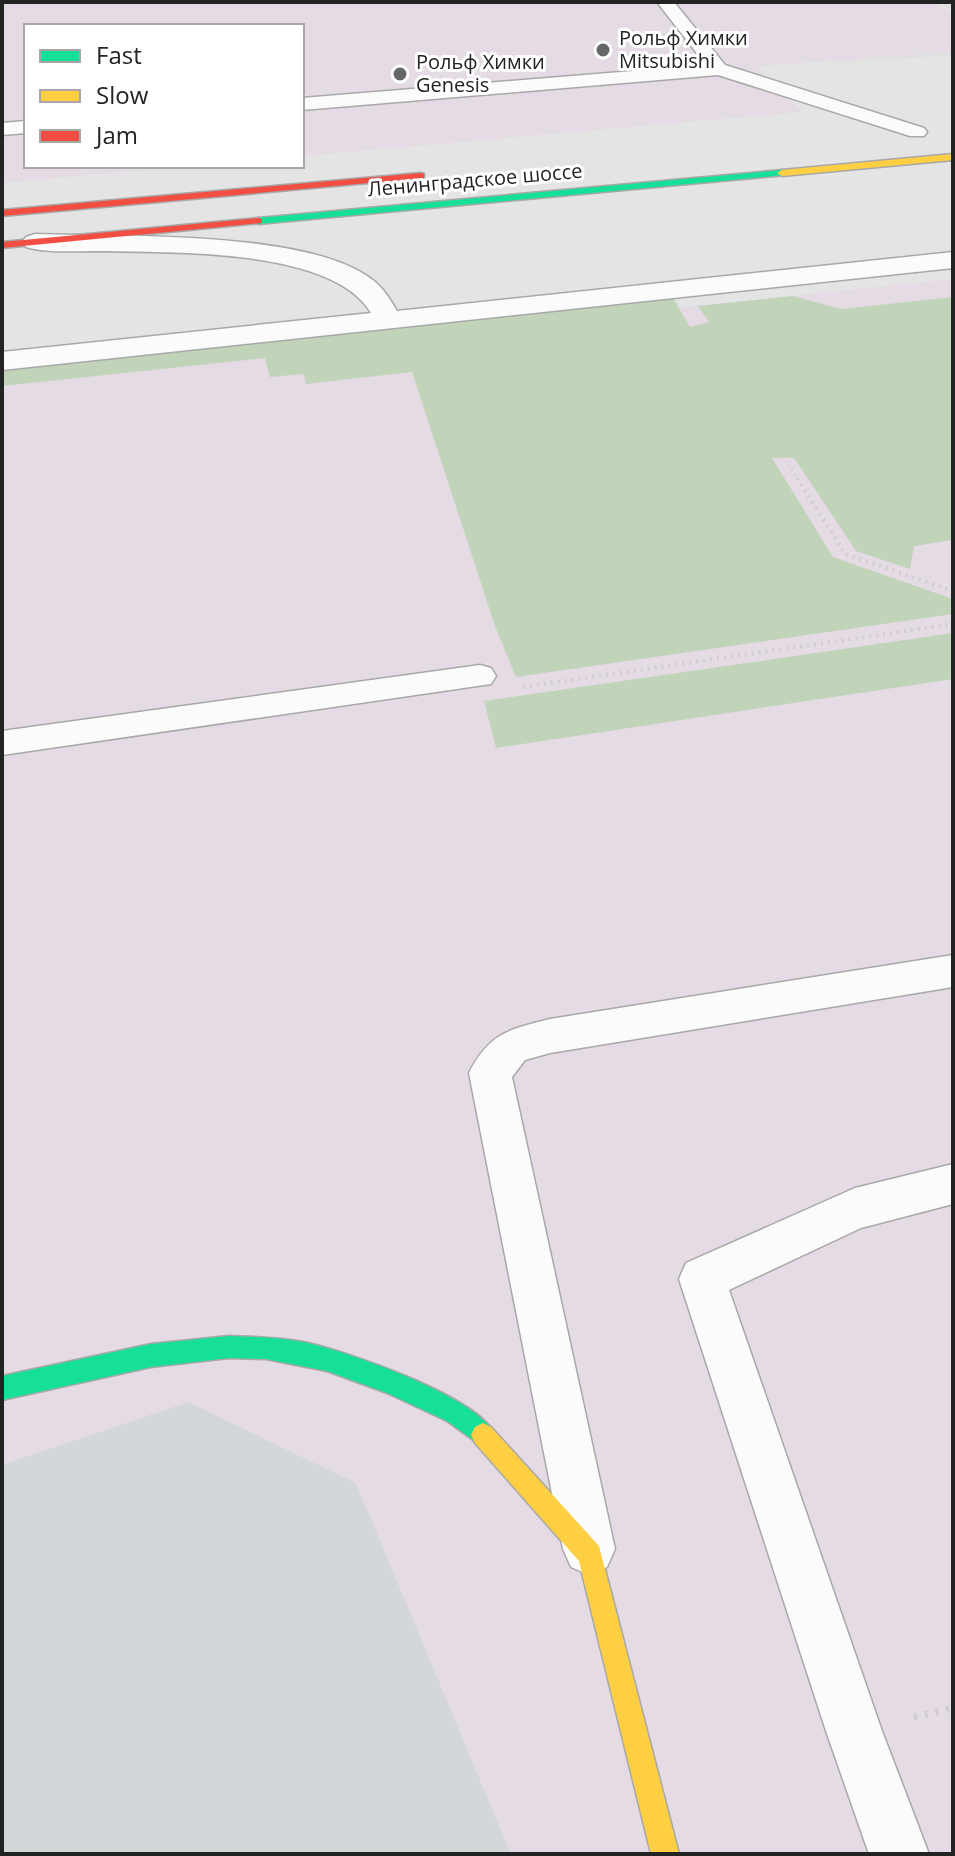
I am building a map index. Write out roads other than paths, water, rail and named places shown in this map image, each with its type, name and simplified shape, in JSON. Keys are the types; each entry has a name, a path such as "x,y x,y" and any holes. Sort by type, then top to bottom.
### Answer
{"main road":[{"path":"870,136 941,130"},
{"name":"Ленинградское шоссе","path":"2,245 953,157"},
{"name":"Ленинградское шоссе","path":"2,213 444,174"},
{"path":"2,1388 157,1354 237,1348 299,1352 343,1364 415,1393 474,1425 590,1555 665,1854"}],"street":[{"path":"35,242 242,251 302,259 344,273 360,282 375,297 389,320"},
{"path":"2,361 953,260"}],"lane":[{"path":"665,2 719,69"},
{"path":"304,104 719,69 917,132"},
{"path":"2,129 24,127"},
{"path":"2,743 480,676"},
{"path":"590,1555 490,1073 512,1046 550,1036 953,971"},
{"path":"899,1854 854,1731 702,1279 855,1209 953,1184"}],"place":[{"name":"Рольф Химки Mitsubishi","path":"603,50"},
{"name":"Рольф Химки Genesis","path":"400,74"}]}
